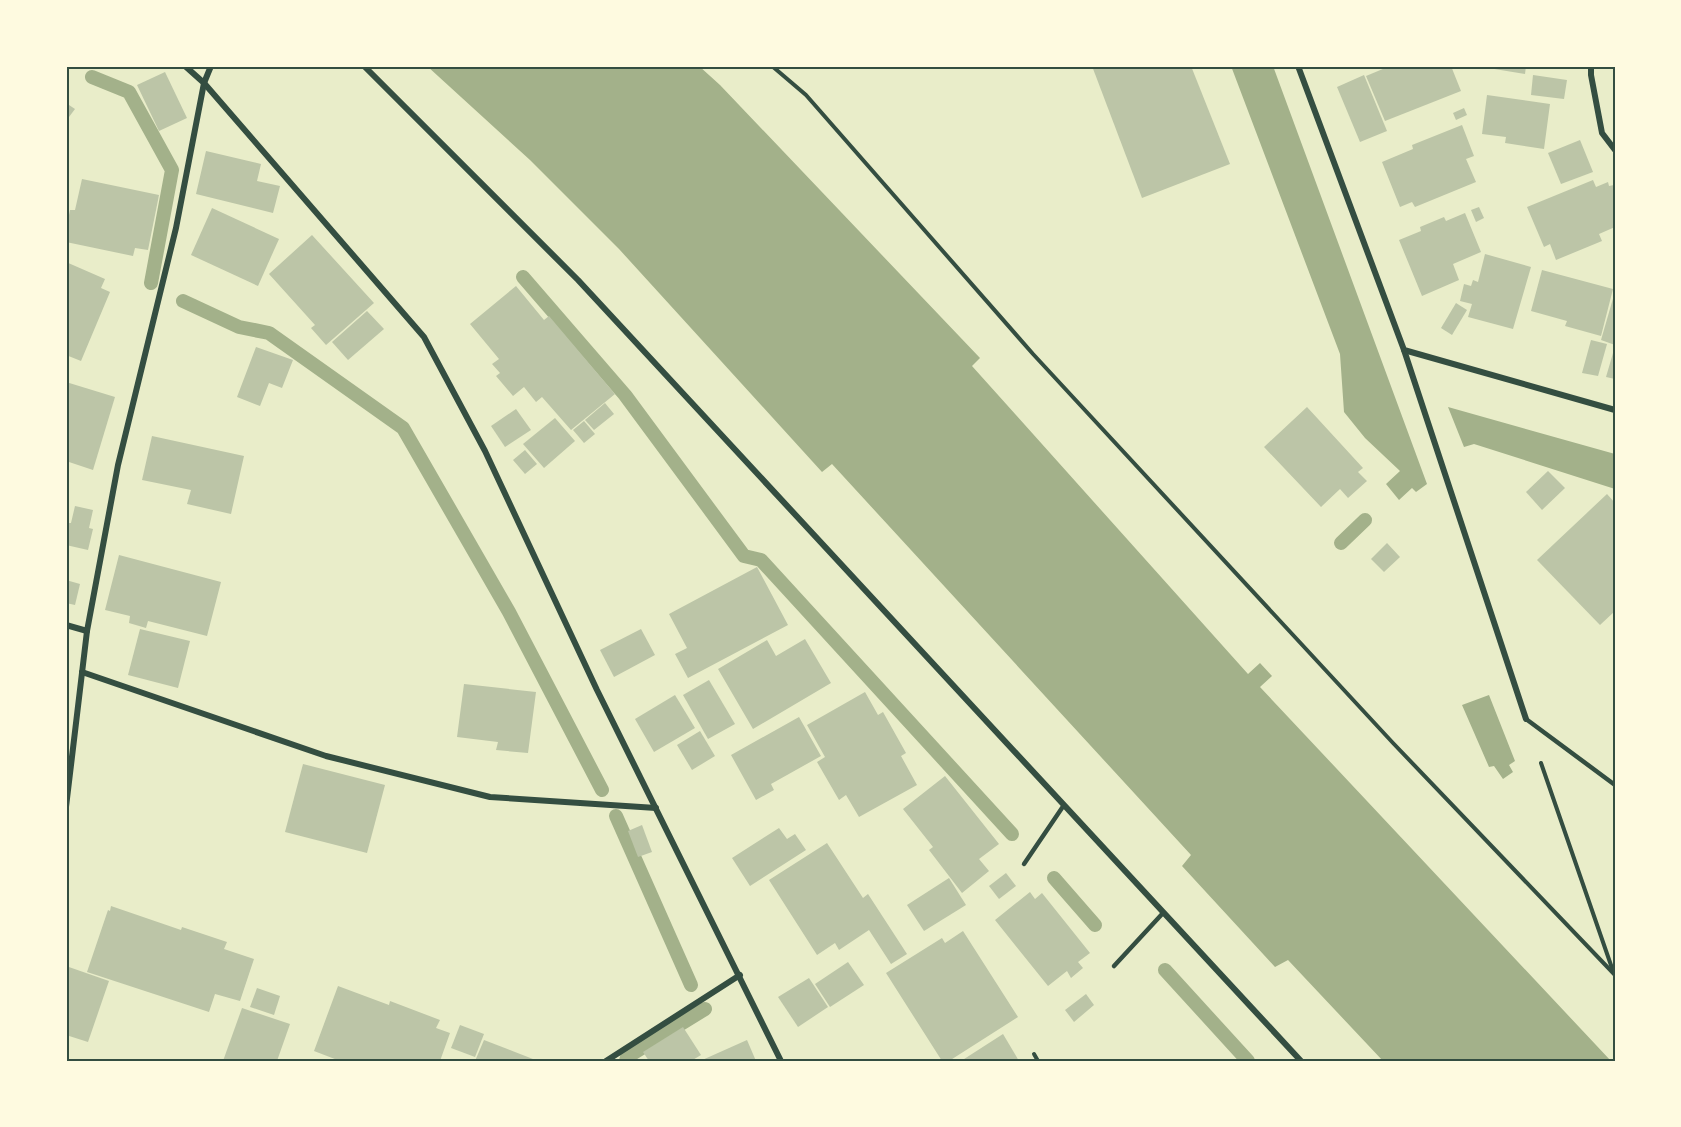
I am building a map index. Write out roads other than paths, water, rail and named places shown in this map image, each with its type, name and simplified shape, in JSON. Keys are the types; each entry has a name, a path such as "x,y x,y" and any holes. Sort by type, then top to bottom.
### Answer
{"street":[{"path":"185,66 204,83 424,337 485,451 597,690 781,1061"},
{"path":"66,807 87,632 118,465 177,228 204,83 211,66"},
{"path":"364,66 578,280 1301,1061"},
{"path":"1298,66 1404,350 1526,719"},
{"path":"1591,66 1602,133 1615,150"},
{"path":"1404,350 1615,410"},
{"path":"66,625 87,632"},
{"path":"82,672 326,756 490,797 656,808"},
{"path":"606,1061 740,975"}],"lane":[{"path":"1526,719 1615,785"},
{"path":"1024,864 1064,805"},
{"path":"1114,966 1163,913"}],"waterway":[{"path":"92,77 129,92 172,170 151,283"},
{"path":"523,277 625,395 744,556 761,560 1012,834"},
{"path":"183,301 239,327 269,333 403,428 509,612 602,790"},
{"path":"1341,543 1365,520"},
{"path":"616,816 691,985"},
{"path":"1054,878 1095,925"},
{"path":"1165,970 1248,1061"},
{"path":"626,1061 627,1057 705,1009"}]}
